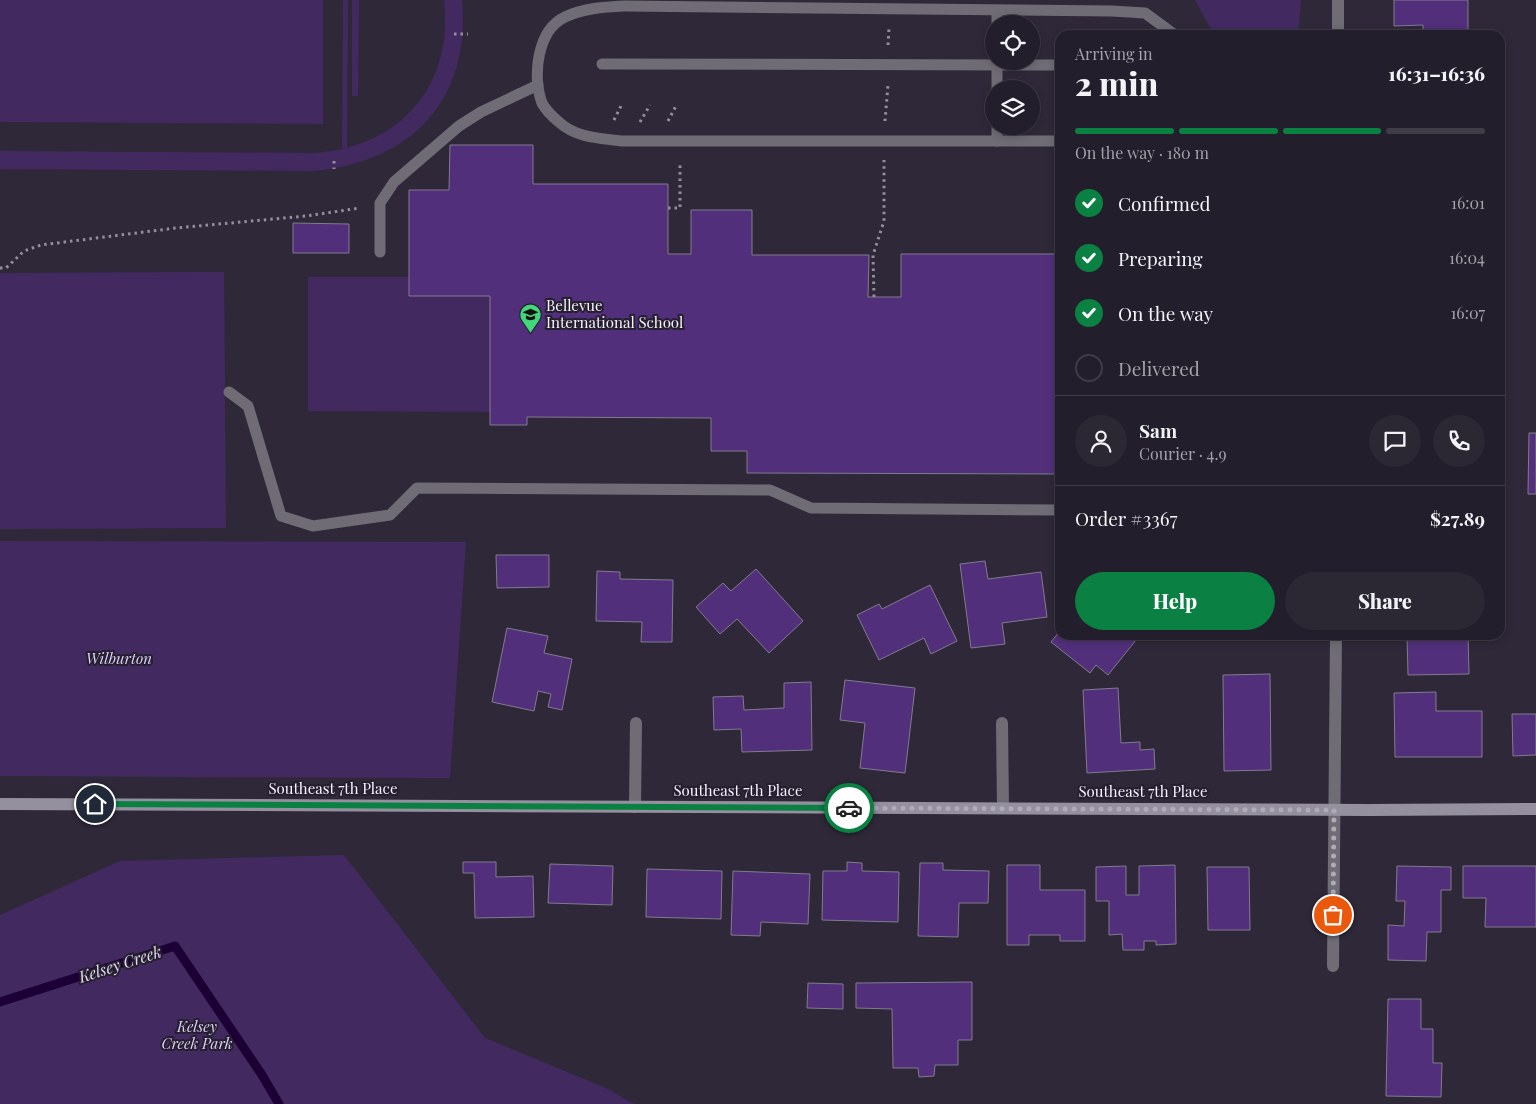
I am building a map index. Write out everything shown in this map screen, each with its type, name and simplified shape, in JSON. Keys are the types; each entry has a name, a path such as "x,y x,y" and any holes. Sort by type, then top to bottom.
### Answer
{"street":[{"path":"1338,0 1338,30"},
{"path":"1333,966 1336,640"},
{"path":"635,807 636,723"},
{"path":"1002,723 1003,808"},
{"name":"Southeast 7th Place","path":"0,804 1334,810 1536,809"}],"lane":[{"path":"1055,141 621,141 585,136 561,124 542,105 538,85 538,60 544,37 563,18 588,9 626,6 1145,13 1168,30"},
{"path":"602,64 985,63"},
{"path":"1040,64 1055,65"},
{"path":"380,252 380,204 394,182 459,126 481,112 538,85"},
{"path":"997,135 997,141"},
{"path":"229,392 248,406 281,516 313,526 390,515 417,488 770,490 811,508 1055,510"}],"path":[{"path":"888,50 889,23"},
{"path":"454,34 468,34"},
{"path":"884,124 888,105 888,79"},
{"path":"612,124 622,104"},
{"path":"668,123 677,104"},
{"path":"640,124 650,105"},
{"path":"874,297 873,255 884,221 884,157"},
{"path":"334,161 334,170"},
{"path":"668,208 680,208 680,162"},
{"path":"0,268 6,268 24,251 41,245 176,228 348,211 380,204"}],"green space":[{"path":"0,0 323,0 323,124 0,122"},
{"path":"343,0 348,0 347,148 342,148"},
{"path":"352,0 359,0 358,96 352,96"},
{"path":"444,0 462,0 462,36 456,68 445,96 428,120 406,139 380,155 349,165 314,171 0,169 0,151 315,153 345,148 372,139 396,125 415,106 430,85 440,59 445,31"},
{"path":"1195,0 1301,0 1298,30 1211,30"},
{"path":"224,272 226,528 0,529 0,273"},
{"path":"308,277 409,277 409,296 490,296 490,412 308,411"},
{"name":"Wilburton","path":"0,541 466,542 450,778 0,776"},
{"name":"Kelsey Creek Park","path":"344,855 485,1038 606,1088 634,1104 0,1104 0,915 120,861"}],"building":[{"path":"1394,0 1468,0 1468,30 1423,30 1423,25 1394,26"},
{"path":"450,145 533,145 533,184 668,184 668,254 691,254 691,210 752,210 752,255 869,255 868,297 901,297 901,254 1055,254 1055,474 747,473 747,451 711,451 711,418 527,417 527,425 490,425 490,296 409,296 409,190 449,190"},
{"path":"293,223 349,224 349,253 293,253"},
{"path":"1529,433 1536,433 1536,494 1528,494"},
{"path":"496,555 549,555 549,587 497,588"},
{"path":"985,561 988,579 1041,572 1047,617 1002,623 1005,644 971,648 960,564"},
{"path":"756,569 803,621 769,653 737,619 720,634 696,607 723,583 731,591"},
{"path":"597,571 620,572 620,579 673,580 672,642 641,642 642,622 596,621"},
{"path":"930,585 957,641 931,654 924,638 879,660 857,615 879,604 882,609"},
{"path":"507,628 548,636 544,653 572,659 562,710 548,707 551,694 538,691 534,711 492,702"},
{"path":"1055,637 1055,640 1136,640 1108,675 1096,665 1090,673 1051,642"},
{"path":"1407,640 1468,640 1469,674 1408,675"},
{"path":"1270,674 1271,770 1224,771 1223,675"},
{"path":"845,680 915,688 905,773 860,768 865,723 840,720"},
{"path":"811,682 812,750 742,752 741,729 714,730 713,697 743,696 744,710 784,708 784,683"},
{"path":"1118,688 1121,743 1140,742 1140,750 1154,749 1155,769 1087,773 1083,690"},
{"path":"1436,692 1436,711 1482,711 1482,757 1395,757 1394,693"},
{"path":"1512,714 1536,714 1536,755 1513,756"},
{"path":"463,862 496,862 496,877 533,876 534,917 475,918 474,873 463,873"},
{"path":"847,862 862,863 862,871 899,872 898,922 822,920 823,871 847,871"},
{"path":"920,863 943,863 943,870 989,871 988,903 959,903 958,937 918,936"},
{"path":"550,864 613,866 612,905 548,903"},
{"path":"1007,865 1040,865 1040,890 1085,890 1085,941 1060,941 1060,935 1029,935 1029,945 1007,945"},
{"path":"1175,865 1176,944 1156,945 1156,941 1144,941 1144,950 1123,950 1122,934 1109,935 1109,901 1096,901 1096,867 1126,866 1126,895 1139,895 1139,866"},
{"path":"1397,866 1451,867 1451,890 1441,890 1441,932 1427,932 1426,961 1388,960 1388,925 1404,926 1405,901 1396,901"},
{"path":"1463,866 1536,866 1536,927 1485,927 1486,898 1463,898"},
{"path":"1207,867 1249,867 1250,930 1208,930"},
{"path":"647,869 722,871 721,919 646,917"},
{"path":"733,871 810,874 808,924 761,922 760,936 731,935"},
{"path":"972,982 972,1040 958,1040 958,1065 935,1065 934,1076 919,1077 918,1068 893,1068 892,1009 856,1008 856,983"},
{"path":"808,983 843,984 843,1009 807,1008"},
{"path":"1388,999 1421,999 1421,1029 1433,1029 1433,1063 1442,1063 1441,1097 1386,1096"}],"waterway":[{"name":"Kelsey Creek","path":"0,1002 175,946 262,1075 279,1104"}],"way so far":[{"path":"849,808 1334,810 1333,915"}],"place":[{"name":"Bellevue International School","path":"530,334"}],"route":[{"path":"95,804 849,808"}]}
